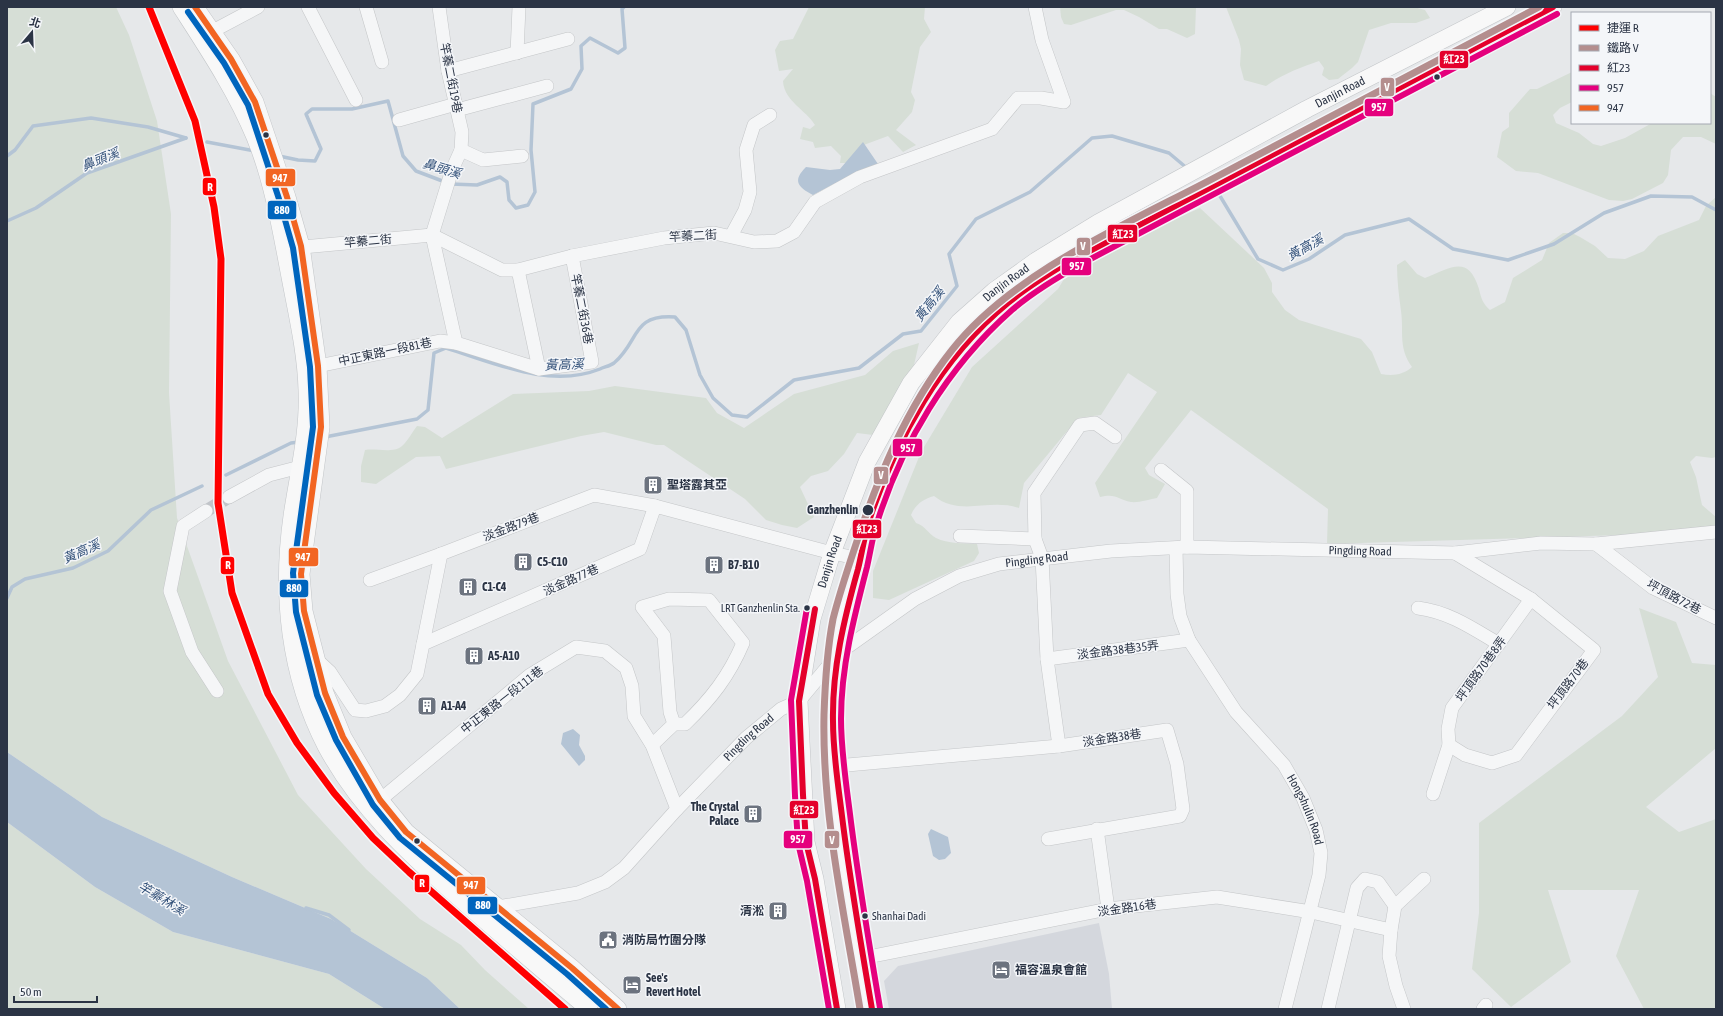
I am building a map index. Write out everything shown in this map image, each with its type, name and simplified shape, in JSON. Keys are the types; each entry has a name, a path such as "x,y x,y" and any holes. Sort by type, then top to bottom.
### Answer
{"main road":[{"path":"181,7 261,137"},
{"path":"196,7 230,59 255,102 261,137 281,199 293,248 318,366 314,426 314,478 301,574 304,611 315,658 325,693 343,737 380,800 406,832 498,907 618,1009"},
{"name":"Danjin Road","path":"837,1009 815,879 806,842 799,701 812,619 832,553 867,462 911,383 959,322 994,291 1036,261 1098,223 1307,109 1507,7"},
{"name":"Danjin Road","path":"872,1009 846,852 836,766 833,708 839,653 847,611 861,559 870,517 895,455 930,392 951,361 1008,303 1041,279 1087,251 1553,7"},
{"path":"293,248 302,343 314,426 300,467 290,542 288,612 295,658 309,706 326,745 345,777 368,809 393,837 486,921 589,1009"}],"street":[{"path":"212,32 258,7"},
{"path":"308,7 356,100"},
{"path":"366,7 382,62"},
{"name":"竿蓁二街19巷","path":"432,235 452,170 461,150 462,132 448,71 439,7"},
{"path":"517,53 519,7"},
{"name":"竿蓁二街","path":"293,248 432,235 502,270 518,270 572,256 664,238 714,233 754,242 777,241 794,232 815,202 860,177 992,129 1018,98 1041,98 1064,102 1042,40 1035,7"},
{"path":"448,71 568,39"},
{"path":"399,120 548,86"},
{"path":"731,236 745,210 750,192 746,150 754,125 770,116"},
{"path":"461,150 483,160 522,156"},
{"path":"432,235 456,343"},
{"name":"竿蓁二街36巷","path":"572,256 592,362"},
{"path":"518,270 538,369"},
{"name":"中正東路一段81巷","path":"318,366 440,341 456,343 538,369 592,362"},
{"path":"1059,746 1047,659 1042,558 1035,539 1034,493 1080,425 1095,424 1115,437"},
{"path":"229,497 269,475 300,467"},
{"name":"Hongshulin Road","path":"1160,470 1187,491 1177,594 1180,616 1189,640 1236,712 1284,765 1303,798 1316,830 1321,853 1319,876 1285,1009"},
{"name":"淡金路79巷","path":"370,580 594,495 654,506"},
{"path":"654,506 832,553 861,559"},
{"name":"淡金路77巷","path":"423,644 640,549 654,506"},
{"path":"206,511 183,526 170,591 192,652 217,691"},
{"name":"Pingding Road","path":"498,907 578,893 605,882 624,868 677,809 746,738 781,709 799,701 839,653 916,599 959,576 999,564 1112,551 1181,548 1455,553 1541,543 1596,544 1716,532"},
{"path":"960,536 1035,539"},
{"name":"坪頂路72巷","path":"1596,544 1653,588 1716,618"},
{"name":"坪頂路70巷","path":"1448,745 1465,755 1492,763 1516,755 1594,650 1531,599 1455,553"},
{"path":"315,658 330,672 355,710 366,711 386,706 400,695 417,674 441,554"},
{"path":"652,745 674,724 685,724 704,705 732,668 743,642 709,600 669,599 642,607 664,636 670,712 674,724"},
{"name":"坪頂路70巷8弄","path":"1448,745 1448,729 1452,708 1531,599"},
{"path":"1418,608 1434,610 1459,619 1499,644"},
{"name":"淡金路38巷35弄","path":"1047,659 1189,640"},
{"name":"中正東路一段111巷","path":"380,800 530,675 576,647 605,651 626,668 632,686 634,716 652,745 677,809"},
{"name":"淡金路38巷","path":"836,766 1059,746 1167,730 1180,764 1183,809 1180,816 1097,829 1048,839"},
{"path":"1434,794 1448,745"},
{"path":"1097,829 1108,909"},
{"path":"1328,1009 1357,888 1365,879 1378,882 1395,906"},
{"path":"1404,1009 1396,986 1389,956 1390,930 1395,906 1424,879"},
{"name":"淡金路16巷","path":"863,958 1108,909 1217,897 1311,912 1390,930"},
{"path":"486,921 498,907"}],"shaded area":[{"path":"7,7 116,7 129,35 157,121 171,214 169,393 177,518 228,661 298,795 366,869 420,919 461,945 485,970 529,1009 460,1009 427,978 331,919 232,877 102,817 7,752"},
{"path":"809,7 925,7 924,19 931,32 920,47 911,92 915,100 912,112 896,130 916,145 903,152 888,136 861,146 847,163 840,163 841,156 831,146 815,148 813,142 800,139 803,127 810,129 815,125 787,94 783,81 793,69 779,71 775,50 780,41 793,39"},
{"path":"1060,7 1196,7 1195,34 1187,38 1167,29 1159,29 1124,10 1116,10 1071,25 1064,24 1061,17"},
{"path":"1226,7 1414,7 1425,10 1430,18 1416,23 1391,23 1369,30 1358,62 1338,79 1329,80 1322,75 1324,68 1319,61 1278,78 1266,86 1244,80 1240,65 1241,49 1239,40"},
{"path":"1571,72 1571,102 1560,108 1553,115 1556,123 1579,133 1593,144 1601,146 1625,138 1650,124 1711,124 1711,94 1716,97 1716,144 1701,137 1683,137 1671,150 1668,175 1663,183 1632,199 1623,201 1609,200 1538,173 1516,171 1497,157 1502,132 1509,127 1509,113 1530,89 1537,89"},
{"path":"1716,197 1716,457 1696,456 1690,462 1696,477 1702,505 1716,517 1716,526 1687,533 1327,544 1328,509 1191,410 1145,468 1149,475 1165,484 1157,498 1131,502 1114,496 1100,497 1095,483 1157,392 1128,373 1101,415 1078,418 1024,483 1019,508 1008,505 954,505 944,502 934,496 920,503 911,515 916,523 941,540 956,543 977,544 979,553 974,561 889,600 873,598 873,571 921,452 972,367 1058,289 1064,279 1114,246 1200,208 1264,268 1272,283 1272,292 1285,310 1299,320 1361,339 1372,352 1381,374 1394,375 1405,372 1412,367 1405,353 1402,340 1402,319 1397,277 1397,265 1405,260 1417,274 1425,278 1451,268 1458,267 1470,271 1475,278 1483,301 1490,310 1505,302 1513,278 1542,260 1549,243 1563,233 1572,233 1580,237 1595,246 1608,258 1625,259 1644,251 1658,236 1699,220 1706,206"},
{"path":"919,343 914,365 873,435 857,433 844,454 828,471 811,476 800,487 814,517 797,528 766,520 745,499 664,445 656,445 604,432 581,436 446,469 440,456 416,457 376,484 361,482 361,466 365,450 394,450 406,442 417,426 425,427 442,438 513,394 589,391 615,386 706,398 717,413 744,428 794,394 865,375 893,351"},
{"path":"1639,608 1676,622 1692,663 1716,665 1716,748 1646,807 1679,832 1716,819 1716,1009 1644,1009 1616,956 1639,890 1548,890 1571,962 1511,1007 1472,969 1479,913 1479,823 1622,716 1658,677"},
{"path":"7,822 95,887 173,932 329,974 385,1009 7,1009"},
{"name":"福容溫泉會館","path":"1099,923 1109,974 1112,1009 889,1009 884,981 898,966"}],"water":[{"path":"863,142 878,164 853,174 813,195 801,186 798,180 799,176 806,167 830,170 840,169"},
{"path":"573,729 580,735 579,745 585,756 585,760 579,766 561,744 563,733"},
{"path":"7,752 102,817 232,877 331,919 427,978 460,1009 385,1009 329,974 173,932 95,887 7,822"},
{"path":"931,829 948,837 951,853 945,859 939,860 933,856 928,834"}],"waterway":[{"name":"鼻頭溪","path":"451,184 477,185 500,177 507,182 509,200 516,208 528,205 535,192 531,150 533,104 571,89 582,69 581,46 590,38 618,53 625,48 622,9 624,7"},
{"name":"鼻頭溪","path":"279,156 298,160 315,161 321,149 306,114 312,109 352,109 388,101 403,156 416,171 445,182"},
{"name":"鼻頭溪","path":"7,156 15,150 33,126 91,118 148,127 186,138"},
{"name":"黃高溪","path":"325,437 417,419 428,410 434,353 446,348 523,372 562,376 581,374 600,369 614,363 622,355 643,324 661,317 675,317 686,330 700,375 713,398 732,415 747,417 794,380 859,368 903,334 921,331 957,286 949,254 976,219 1030,192 1092,138 1112,136 1169,153 1188,169"},
{"name":"鼻頭溪","path":"7,221 36,208 87,173 186,138"},
{"name":"鼻頭溪","path":"207,142 255,151"},
{"name":"黃高溪","path":"1213,190 1220,196 1258,259 1283,270 1309,259 1345,235 1409,219 1453,249 1508,260 1554,244 1604,213 1651,196 1692,197 1716,210"},
{"name":"黃高溪","path":"226,475 291,443 299,442"},
{"name":"黃高溪","path":"7,598 12,587 25,579 73,568 108,551 151,510 202,486"},
{"name":"竿蓁林溪","path":"306,908 329,915 349,930"}],"tunnel":[{"path":"206,511 229,497"}],"metro line":[{"name":"R","path":"149,7 195,121 214,207 221,259 218,503 232,593 268,694 297,743 334,793 373,838 409,872 565,1009"}],"rail line":[{"name":"V","path":"860,1009 830,826 824,752 824,715 829,643 840,592 873,495 907,419 936,372 952,350 977,322 1039,273 1110,231 1539,7"}],"transit line":[{"name":"947","path":"195,7 231,59 255,102 287,197 301,246 318,366 321,427 301,574 304,611 325,693 343,737 380,800 406,832 572,968 618,1009"},
{"name":"紅23","path":"872,1009 852,889 836,768 833,702 837,663 848,607 866,533 880,490 907,430 942,375 962,349 984,325 1008,303 1029,287 1067,263 1553,7"},
{"name":"880","path":"188,12 224,63 248,105 279,199 293,248 310,367 313,427 293,573 296,612 317,695 336,740 373,805 400,838 567,974 606,1009"},
{"name":"957","path":"880,1008 860,887 844,766 841,719 843,680 849,642 873,536 886,496 913,437 947,382 967,356 1012,310 1037,291 1081,264 1557,14"},
{"name":"957","path":"807,608 791,700 795,796 798,843 807,881 829,1009"},
{"name":"紅23","path":"815,609 799,701 803,795 806,842 815,879 837,1009"}],"place":[{"name":"聖塔露其亞","path":"653,485"},
{"name":"Ganzhenlin","path":"868,510"},
{"name":"C5-C10","path":"523,562"},
{"name":"B7-B10","path":"714,565"},
{"name":"C1-C4","path":"468,587"},
{"name":"LRT Ganzhenlin Sta.","path":"807,608"},
{"name":"A5-A10","path":"474,656"},
{"name":"A1-A4","path":"427,706"},
{"name":"The Crystal Palace","path":"753,814"},
{"name":"清淞","path":"778,911"},
{"name":"Shanhai Dadi","path":"865,916"},
{"name":"消防局竹圍分隊","path":"608,940"},
{"name":"福容溫泉會館","path":"1001,970"},
{"name":"See's Revert Hotel","path":"632,985"}]}
